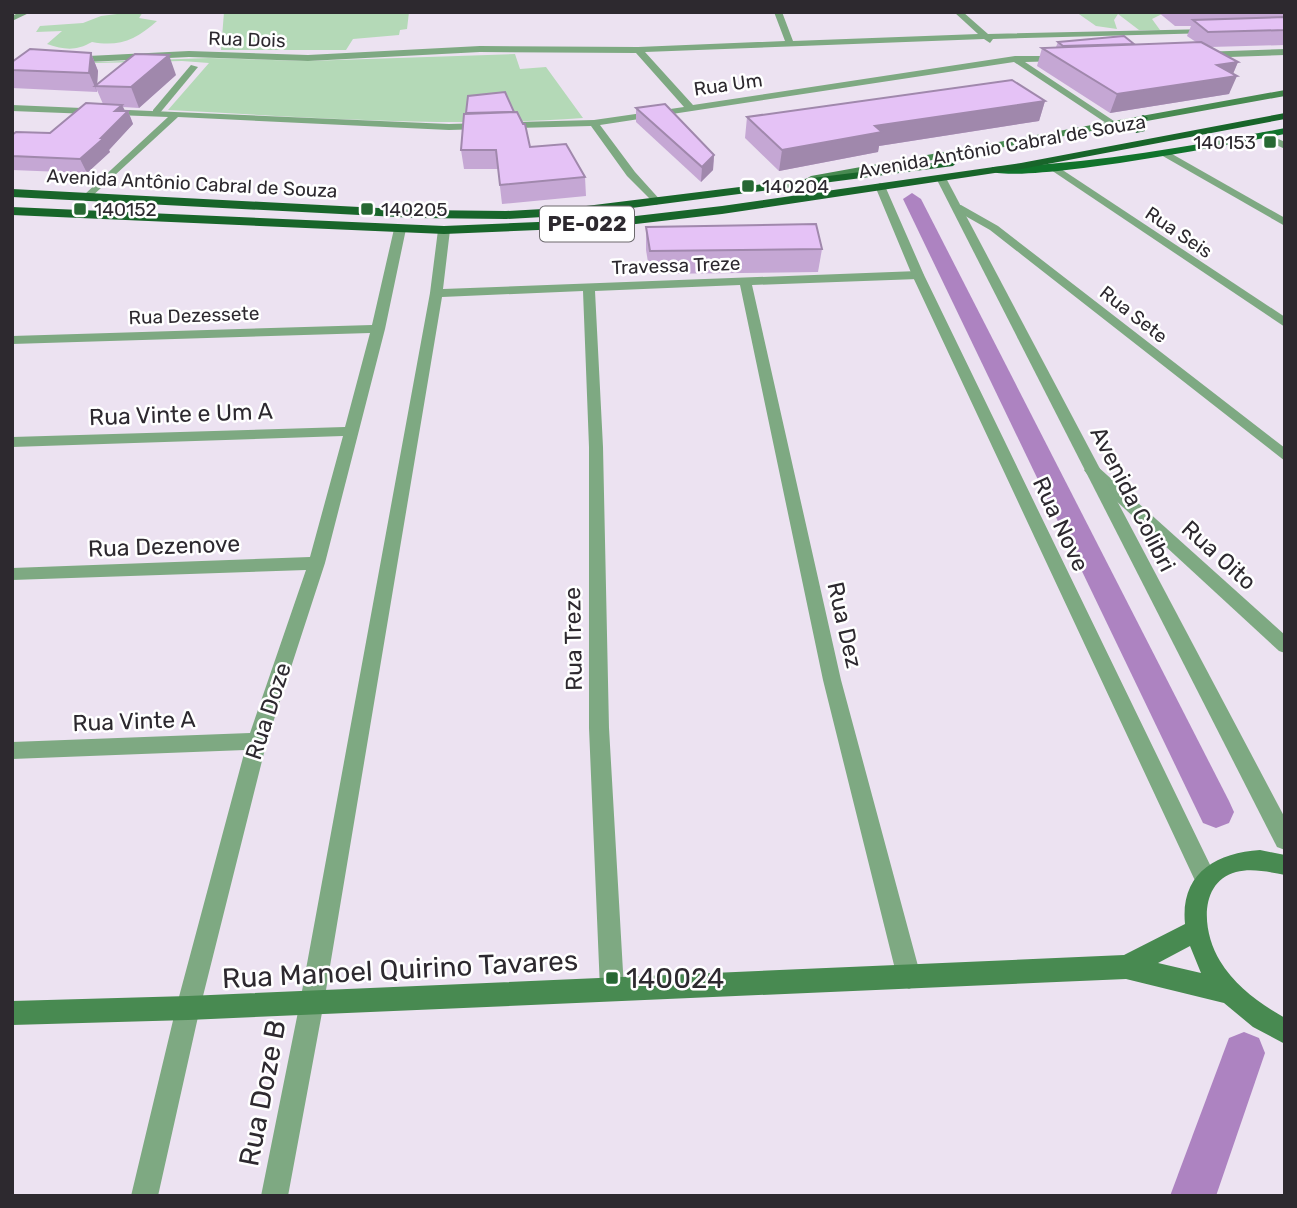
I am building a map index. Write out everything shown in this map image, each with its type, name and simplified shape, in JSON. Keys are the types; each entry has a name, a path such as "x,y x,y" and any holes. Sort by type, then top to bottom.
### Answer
{"highway":[{"name":"Avenida Antônio Cabral de Souza","path":"12,193 430,214 566,212 977,159 1141,124 1285,105"},
{"name":"Avenida Antônio Cabral de Souza","path":"12,211 444,230 610,223 722,210 993,170 1285,116"},
{"path":"1141,124 1155,139 1192,147"}],"main road":[{"path":"811,179 1112,123 1141,124 1285,93"},
{"name":"PE-022","path":"993,170 1055,169 1165,153 1285,131"},
{"path":"1285,865 1245,860 1223,867 1206,880 1195,902 1195,931 1207,961 1229,992 1257,1016 1285,1032"},
{"name":"Rua Manoel Quirino Tavares","path":"1126,967 1195,931"},
{"name":"Rua Manoel Quirino Tavares","path":"12,1013 188,1008 1126,967 1229,992"}],"street":[{"path":"12,19 27,12"},
{"path":"778,12 790,43"},
{"path":"958,12 996,44"},
{"path":"638,50 1220,30"},
{"name":"Rua Dois","path":"57,61 189,54 308,58 480,49 638,50"},
{"path":"638,50 690,108"},
{"path":"1006,52 1112,123"},
{"path":"1192,55 1285,52"},
{"name":"Rua Um","path":"12,108 156,112 481,128 594,123 1017,59 1069,59"},
{"path":"89,196 176,114"},
{"path":"594,123 631,174 656,202"},
{"path":"1264,135 1285,146"},
{"path":"1165,153 1285,223"},
{"name":"Rua Seis","path":"1055,169 1285,323"},
{"name":"Avenida Colibri","path":"941,178 1285,840"},
{"name":"Rua Nove","path":"880,186 918,275 1206,880"},
{"name":"Rua Sete","path":"957,207 994,228 1285,456"},
{"name":"Rua Doze","path":"144,1196 188,1008 257,741 317,564 378,329 400,229"},
{"path":"312,1002 436,293 444,230"},
{"name":"Travessa Treze","path":"436,293 918,275"},
{"name":"Rua Dez","path":"745,282 832,680 909,977"},
{"name":"Rua Treze","path":"589,287 596,447 599,728 612,989"},
{"name":"Rua Dezessete","path":"12,340 378,329"},
{"name":"Rua Vinte e Um A","path":"12,442 351,431"},
{"name":"Rua Oito","path":"1092,470 1285,646"},
{"name":"Rua Dezenove","path":"12,574 317,564"},
{"name":"Rua Vinte A","path":"12,751 257,741"},
{"name":"Rua Doze B","path":"274,1196 312,1002"}],"lane":[{"path":"156,112 194,67"}],"green space":[{"path":"143,12 139,18 157,21 142,33 119,43 92,42 81,47 65,48 47,44 62,31 36,32 40,26 83,23 101,16"},
{"path":"224,12 409,12 407,29 400,30 399,35 353,39 346,50 221,50"},
{"path":"1076,12 1166,12 1152,19 1160,30 1139,30 1118,14 1114,20 1117,29 1096,26"},
{"path":"515,54 520,69 546,67 583,118 427,122 168,110 209,63 182,61 12,65 209,58 307,61"}],"building":[{"path":"1285,17 1285,30 1208,32 1193,20"},
{"path":"1124,36 1134,44 1063,46 1058,42"},
{"path":"1201,42 1238,62 1217,65 1237,76 1117,94 1042,48"},
{"path":"30,49 91,53 89,73 12,70 12,62"},
{"path":"135,54 169,55 131,87 95,86"},
{"path":"1012,80 1045,101 875,126 882,132 782,150 747,117"},
{"path":"505,92 514,112 466,113 468,96"},
{"path":"86,103 122,105 115,111 128,111 101,138 104,138 80,159 12,156 12,135 16,132 50,133"},
{"path":"665,104 714,155 702,167 636,108"},
{"path":"517,112 525,124 530,147 566,144 585,177 500,185 496,150 461,150 464,114"},
{"path":"816,224 822,249 650,251 646,227"}],"waterway":[{"path":"912,199 1216,812"},
{"path":"1193,1196 1244,1053"}],"place":[{"name":"140153","path":"1270,142"},
{"name":"140204","path":"748,186"},
{"name":"140152","path":"80,209"},
{"name":"140205","path":"367,209"},
{"name":"140024","path":"612,978"}]}
